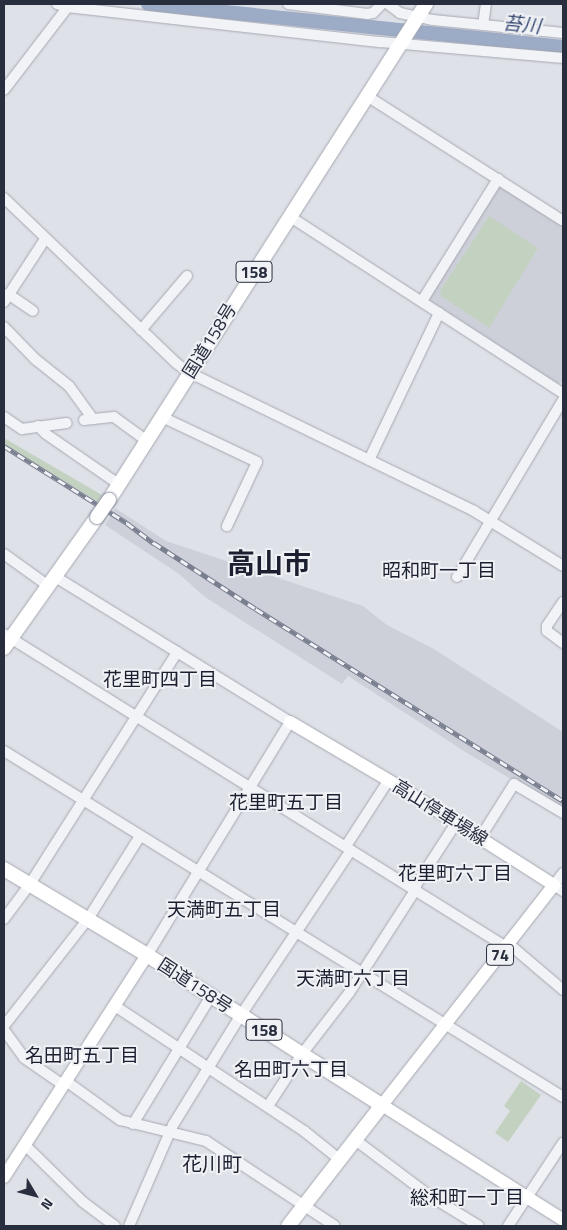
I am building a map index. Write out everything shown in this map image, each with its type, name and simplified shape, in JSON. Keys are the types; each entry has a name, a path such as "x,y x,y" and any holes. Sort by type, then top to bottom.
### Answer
{"highway":[{"name":"国道158号","path":"6,640 51,581 120,484 289,216 426,4"},
{"name":"国道158号","path":"4,869 147,955 382,1105"},
{"path":"288,1226 302,1205 382,1105"}],"main road":[{"name":"高山停車場線","path":"290,722 388,780 559,888"},
{"name":"74","path":"382,1105 507,945 559,888"},
{"path":"4,1177 147,955"},
{"path":"382,1105 563,1220"}],"street":[{"path":"57,4 563,58"},
{"path":"288,4 367,14 373,13 382,4"},
{"path":"388,4 400,13 416,19 563,34"},
{"path":"483,25 486,4"},
{"path":"4,90 69,5"},
{"path":"367,96 563,221"},
{"path":"422,301 498,179"},
{"path":"4,198 176,363 190,373 490,520 563,566"},
{"path":"289,216 563,393"},
{"path":"33,311 6,298 45,239"},
{"path":"141,330 187,276"},
{"path":"369,460 439,313"},
{"path":"4,327 35,359 69,386 89,419 114,417 147,441"},
{"path":"457,577 563,400"},
{"path":"4,417 18,428 67,423"},
{"path":"162,417 257,462 227,526"},
{"path":"38,426 46,434 120,484"},
{"path":"4,554 177,652 290,722 147,955"},
{"path":"563,602 547,626 547,631 563,643"},
{"path":"6,640 137,716 507,945 563,990"},
{"path":"4,919 30,884 84,801 177,652"},
{"path":"4,751 563,1097"},
{"path":"129,1226 170,1132 208,1066 297,932 388,780"},
{"path":"480,838 514,784 563,813"},
{"path":"268,1106 302,1054 350,993 456,823"},
{"path":"140,836 88,919 4,1028 24,1058 120,1120 206,1141 336,1226"},
{"path":"559,888 563,873"},
{"path":"133,1124 210,996"},
{"path":"115,1006 179,1046 268,1106 304,1131 339,1159"},
{"path":"354,1139 430,1196 479,1226"},
{"path":"508,1226 563,1143"},
{"path":"24,1145 83,1202 115,1226"}],"shaded area":[{"path":"500,186 563,227 563,382 557,384 428,299 497,187"},
{"path":"115,508 166,541 363,606 387,625 434,649 563,732 563,810 467,753 348,676 342,684 205,597 179,574 105,525"}],"green space":[{"path":"489,216 538,248 489,328 441,296 440,291"},
{"path":"4,438 102,495 98,502 4,444"},
{"path":"521,1081 541,1095 508,1142 495,1133 510,1111 504,1106"}],"waterway":[{"name":"苔川","path":"148,4 563,47"}],"railway":[{"path":"4,446 127,523 154,543 256,609 563,801"}],"district":[{"name":"高山市","path":"269,563"},
{"name":"昭和町一丁目","path":"439,570"},
{"name":"花里町四丁目","path":"160,679"},
{"name":"花里町五丁目","path":"286,802"},
{"name":"花里町六丁目","path":"455,873"},
{"name":"天満町五丁目","path":"224,909"},
{"name":"天満町六丁目","path":"353,978"},
{"name":"名田町五丁目","path":"82,1055"},
{"name":"名田町六丁目","path":"291,1069"},
{"name":"花川町","path":"212,1163"},
{"name":"総和町一丁目","path":"467,1197"}]}
